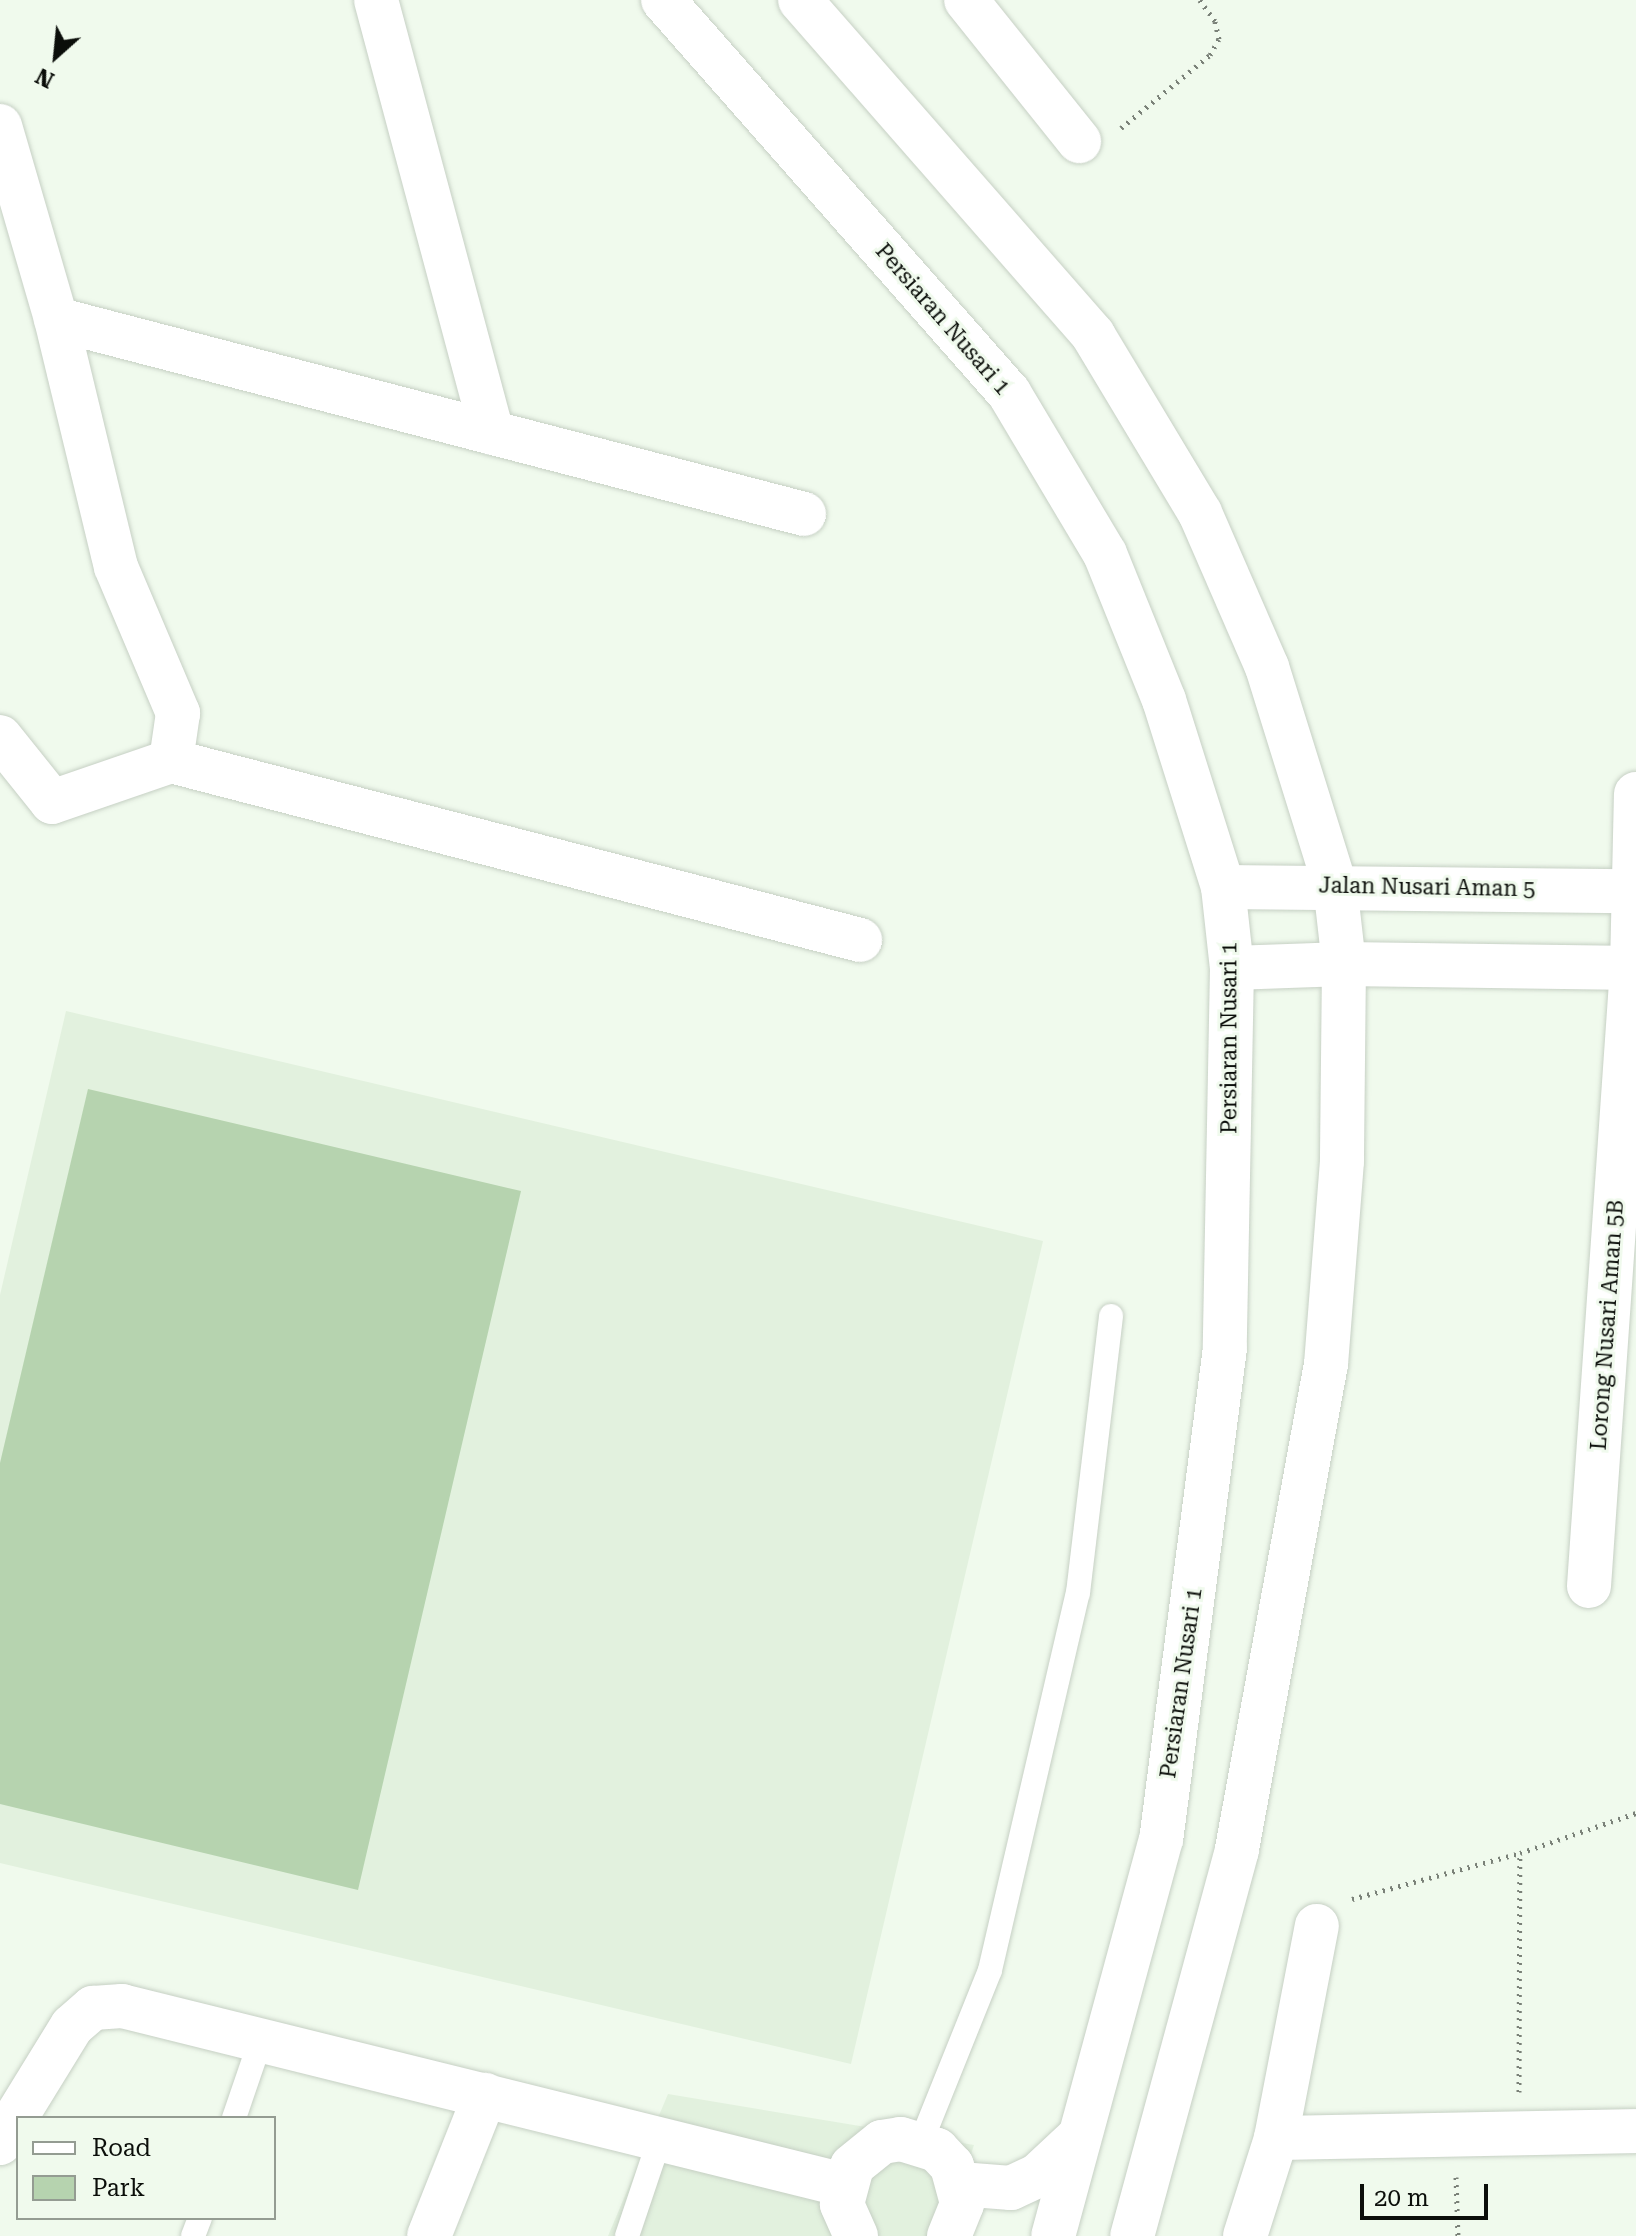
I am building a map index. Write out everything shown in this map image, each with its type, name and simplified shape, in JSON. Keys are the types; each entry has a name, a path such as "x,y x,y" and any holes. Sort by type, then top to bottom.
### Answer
{"street":[{"path":"376,0 492,433"},
{"name":"Persiaran Nusari 1","path":"663,0 1009,393 1105,554 1164,700 1223,887 1232,968 1221,1380 1161,1839 1053,2236"},
{"path":"800,0 1093,335 1206,527 1267,667 1335,885 1344,964 1342,1161 1326,1364 1237,1850 1132,2236"},
{"path":"966,0 1079,141"},
{"path":"0,126 56,319 116,567 178,713 171,761"},
{"path":"56,319 804,514"},
{"path":"0,737 52,802 171,761 860,940"},
{"name":"Lorong Nusari Aman 5B","path":"1589,1586 1634,968 1631,891 1636,794"},
{"name":"Jalan Nusari Aman 5","path":"1223,887 1335,885 1631,891"},
{"path":"1232,968 1344,964 1634,968"},
{"path":"1245,2236 1276,2138 1317,1926"},
{"path":"17,2116 72,2026 93,2008 122,2006 844,2185"},
{"path":"429,2236 485,2095"},
{"path":"0,2143 16,2117"},
{"path":"1276,2138 1636,2131"},
{"path":"856,2236 842,2204 844,2185 852,2166 882,2142 921,2142 952,2166 961,2220 1011,2188 1037,2176 1079,2137"}],"lane":[{"path":"921,2142 990,1970 1078,1593 1111,1316"},
{"path":"235,2116 261,2039"},
{"path":"627,2236 660,2138"}],"path":[{"path":"1079,141 1114,134 1210,55 1219,39 1215,21 1200,0"},
{"path":"1317,1926 1344,1901 1520,1853 1636,1813"},
{"path":"1519,2133 1520,1853"},
{"path":"1455,2134 1458,2236"}],"shaded area":[{"path":"66,1011 1043,1241 851,2064 0,1863 0,1295"},
{"path":"668,2094 974,2145 944,2236 608,2236"}],"green space":[{"path":"88,1089 521,1191 358,1890 0,1804 0,1463"}]}
